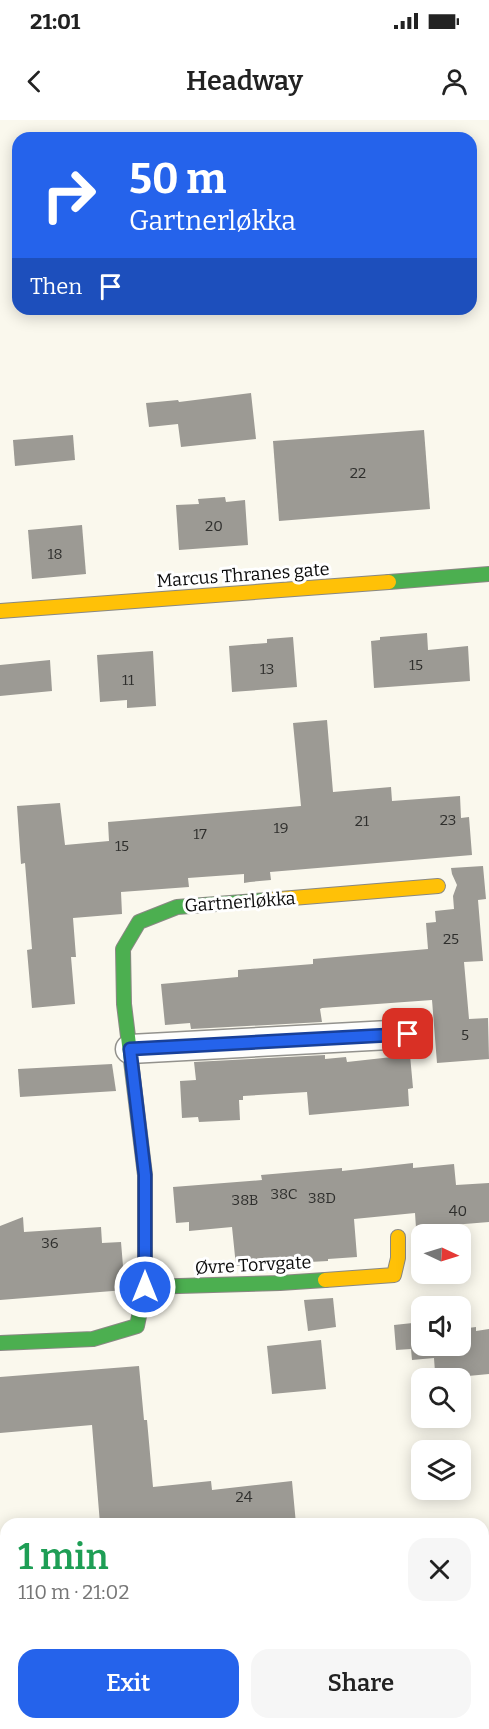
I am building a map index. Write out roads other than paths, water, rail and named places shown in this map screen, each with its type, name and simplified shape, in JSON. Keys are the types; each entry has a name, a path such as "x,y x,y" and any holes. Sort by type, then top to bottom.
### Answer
{"street":[{"name":"Marcus Thranes gate","path":"0,611 489,574"},
{"name":"Gartnerløkka","path":"145,1287 145,1175 124,1004 123,949 139,922 177,907 438,886"},
{"path":"130,1049 408,1034"},
{"name":"Øvre Torvgate","path":"145,1287 280,1283 394,1275 398,1258 398,1237"},
{"path":"0,1343 93,1339 137,1326 145,1287"}]}
